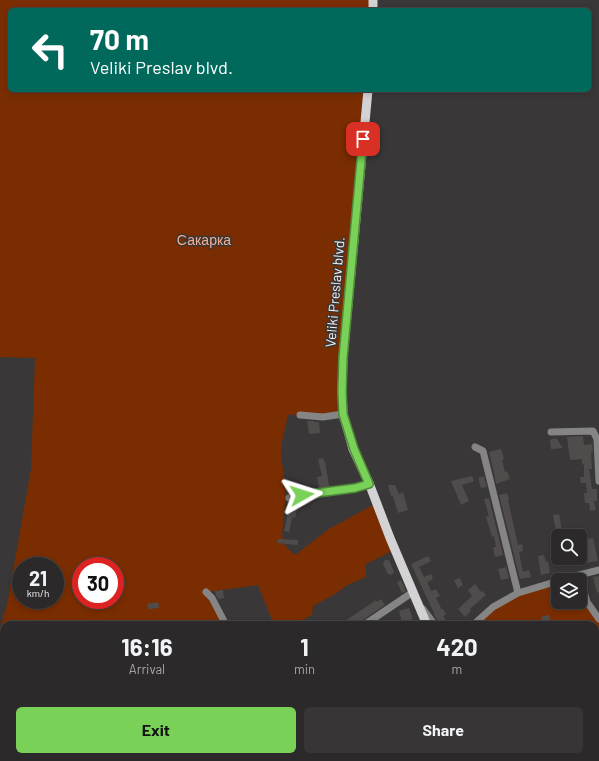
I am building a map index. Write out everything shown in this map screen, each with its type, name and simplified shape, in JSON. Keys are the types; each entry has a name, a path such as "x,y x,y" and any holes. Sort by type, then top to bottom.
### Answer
{"main road":[{"name":"Veliki Preslav blvd.","path":"368,92 343,358 343,414 354,449 425,621"}],"street":[{"path":"300,415 323,417 343,414"},
{"path":"551,432 593,431 598,439 599,480"},
{"path":"475,447 483,452 518,593"},
{"path":"289,498 355,488 369,484"},
{"path":"587,573 599,570"},
{"path":"477,621 493,607 518,593 551,583"},
{"path":"206,592 212,598 224,621"},
{"path":"370,621 413,592"},
{"path":"587,602 599,619"},
{"path":"419,604 432,621"}],"green space":[{"name":"Сакарка","path":"0,0 373,0 373,8 8,8 8,92 368,92 343,414 288,415 282,441 281,454 286,496 282,534 284,544 295,555 329,529 375,504 392,551 366,564 366,577 347,585 335,594 313,606 312,615 301,621 272,621 258,585 207,592 224,621 2,621 7,605 12,577 12,609 64,609 64,557 15,557 31,469 35,358 0,357"},
{"path":"551,583 551,609 587,609 587,602 599,621 479,621 518,593"}],"building":[{"path":"307,421 319,422 320,433 309,434"},
{"path":"583,436 584,445 592,444 592,469 589,469 592,489 597,489 597,501 594,501 596,510 590,511 589,503 585,503 584,493 587,493 586,483 581,483 580,477 584,477 584,464 582,465 582,459 570,460 567,437"},
{"path":"556,438 563,448 551,449 550,441"},
{"path":"501,449 504,459 502,460 505,472 507,471 510,479 496,484 489,452"},
{"path":"323,458 324,462 325,461 329,486 319,488 317,477 322,476 318,459"},
{"path":"472,476 474,481 462,485 469,501 461,505 451,481"},
{"path":"484,476 487,487 481,488 478,478"},
{"path":"388,485 395,485 399,494 403,492 408,510 398,513"},
{"path":"507,493 518,545 522,544 523,551 519,552 523,572 529,570 531,577 520,579 499,495"},
{"path":"489,498 503,555 495,557 493,547 496,547 494,536 492,537 486,517 489,516 484,499"},
{"path":"289,508 297,509 295,518 292,517 289,532 284,531"},
{"path":"559,514 562,529 556,529 553,515"},
{"path":"593,538 598,561 587,563 587,539"},
{"path":"278,539 298,540 298,545 277,543"},
{"path":"544,555 546,562 548,561 550,573 541,575 538,556"},
{"path":"428,556 431,561 419,567 424,577 431,574 433,579 427,582 431,591 436,589 440,596 436,598 442,610 443,609 446,614 443,616 446,621 438,621 434,615 411,564"},
{"path":"385,560 389,560 394,572 392,575 388,574 383,564"},
{"path":"506,567 509,578 501,580 498,569"},
{"path":"599,576 599,592 597,593 593,577"},
{"path":"460,578 463,585 458,588 454,580"},
{"path":"401,580 406,591 402,593 397,582"},
{"path":"475,584 481,592 482,591 486,595 470,609 471,611 465,617 458,609 472,596 468,590"},
{"path":"223,590 224,598 218,599 215,591"},
{"path":"381,599 385,605 361,621 345,621 376,600 377,602"},
{"path":"158,602 159,608 148,609 147,604"},
{"path":"409,608 413,619 402,621 399,611"},
{"path":"549,615 551,621 542,621 541,617"}],"route":[{"path":"302,495 355,488 369,484 354,449 343,414 342,392 343,358 363,139"}]}
